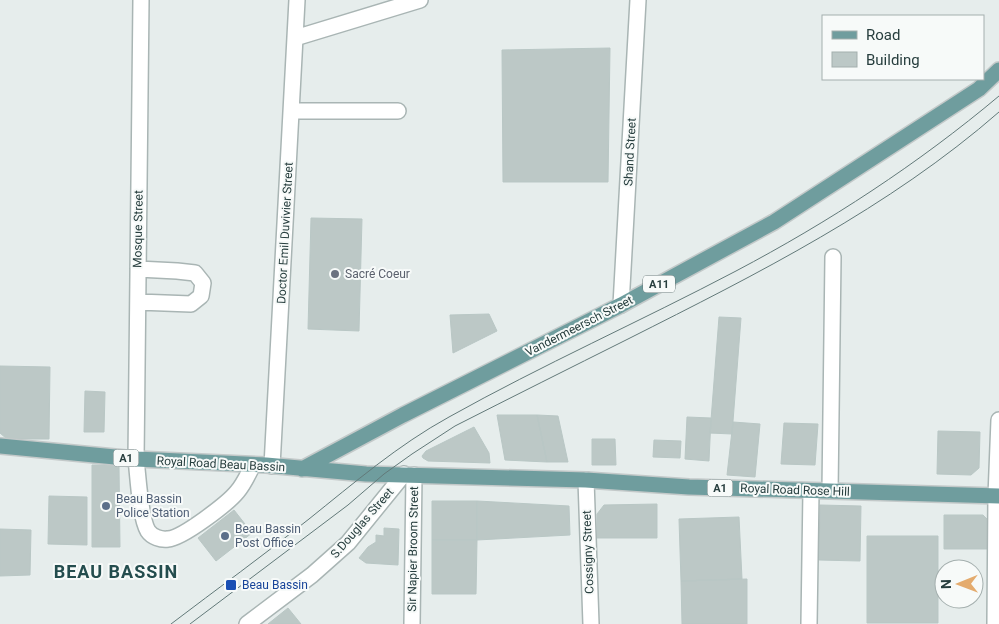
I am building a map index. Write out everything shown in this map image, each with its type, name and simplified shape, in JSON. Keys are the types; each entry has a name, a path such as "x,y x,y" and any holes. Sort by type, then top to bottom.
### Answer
{"main road":[{"name":"Vandermeersch Street","path":"302,469 412,410 621,305 774,222 980,89 999,70"},
{"name":"Royal Road Beau Bassin","path":"0,446 136,459 272,466 366,474 442,476"},
{"name":"Royal Road Rose Hill","path":"442,476 586,480 689,487 998,496"}],"street":[{"name":"Mosque Street","path":"141,0 136,459 143,516 148,530 154,537 168,539 178,536 223,506 238,491 253,465"},
{"name":"Doctor Emil Duvivier Street","path":"272,466 297,0"},
{"path":"295,38 420,0"},
{"name":"Shand Street","path":"621,305 638,0"},
{"path":"291,111 398,112"},
{"path":"830,491 833,257"},
{"path":"138,269 195,273 202,282 201,296 191,304 138,302"},
{"path":"995,624 999,420"},
{"name":"S.Douglas Street","path":"247,624 312,575 348,543 409,475"},
{"name":"Sir Napier Broom Street","path":"409,475 412,624"},
{"name":"Cossigny Street","path":"586,480 591,624"},
{"path":"809,624 811,491"}],"building":[{"path":"610,48 608,182 503,182 502,50"},
{"name":"Sacré Coeur","path":"311,218 362,219 359,331 308,329"},
{"path":"489,314 497,331 453,353 450,315"},
{"path":"719,317 741,318 732,434 710,433"},
{"path":"0,366 50,367 49,439 7,439 0,433"},
{"path":"85,391 105,392 104,432 84,432"},
{"path":"497,415 537,415 547,462 505,460"},
{"path":"537,415 558,416 568,462 547,462"},
{"path":"687,417 711,418 709,461 685,459"},
{"path":"733,422 760,424 755,477 727,475"},
{"path":"784,423 818,424 815,465 781,464"},
{"path":"474,427 489,453 490,463 428,461 423,458 422,456 426,451"},
{"path":"938,431 980,432 979,468 971,475 937,474"},
{"path":"592,439 615,439 616,465 592,465"},
{"path":"654,440 681,441 680,458 653,457"},
{"name":"Beau Bassin Police Station","path":"92,465 119,465 120,547 92,547"},
{"path":"49,496 87,497 87,545 48,544"},
{"path":"432,501 477,501 477,540 432,540"},
{"path":"477,501 569,506 570,535 477,540"},
{"path":"657,504 657,538 597,538 597,514 604,505"},
{"path":"820,505 861,506 860,561 819,560"},
{"name":"Beau Bassin Post Office","path":"234,510 252,533 216,561 198,538"},
{"path":"944,515 983,515 991,523 991,549 944,549"},
{"path":"739,517 742,579 681,581 679,519"},
{"path":"384,528 399,529 398,565 366,563 359,558 368,547 376,542 376,535 384,536"},
{"path":"0,529 31,530 30,575 0,576"},
{"path":"867,536 938,536 938,559 934,559 934,609 938,609 938,623 867,623"},
{"path":"432,540 477,540 476,594 432,594"},
{"path":"747,579 747,624 682,624 681,581"},
{"path":"288,608 301,624 268,624"}],"tram line":[{"path":"171,624 275,546 377,465 430,428 520,379 664,308 805,233 905,168 999,96"},
{"path":"190,624 348,505 384,474 455,426 725,290 821,237 913,179 957,147 999,112"}],"place":[{"name":"Sacré Coeur","path":"335,274"},
{"name":"Beau Bassin Police Station","path":"106,506"},
{"name":"Beau Bassin Post Office","path":"225,536"},
{"name":"Beau Bassin","path":"231,585"}],"district":[{"name":"BEAU BASSIN","path":"116,572"}]}
